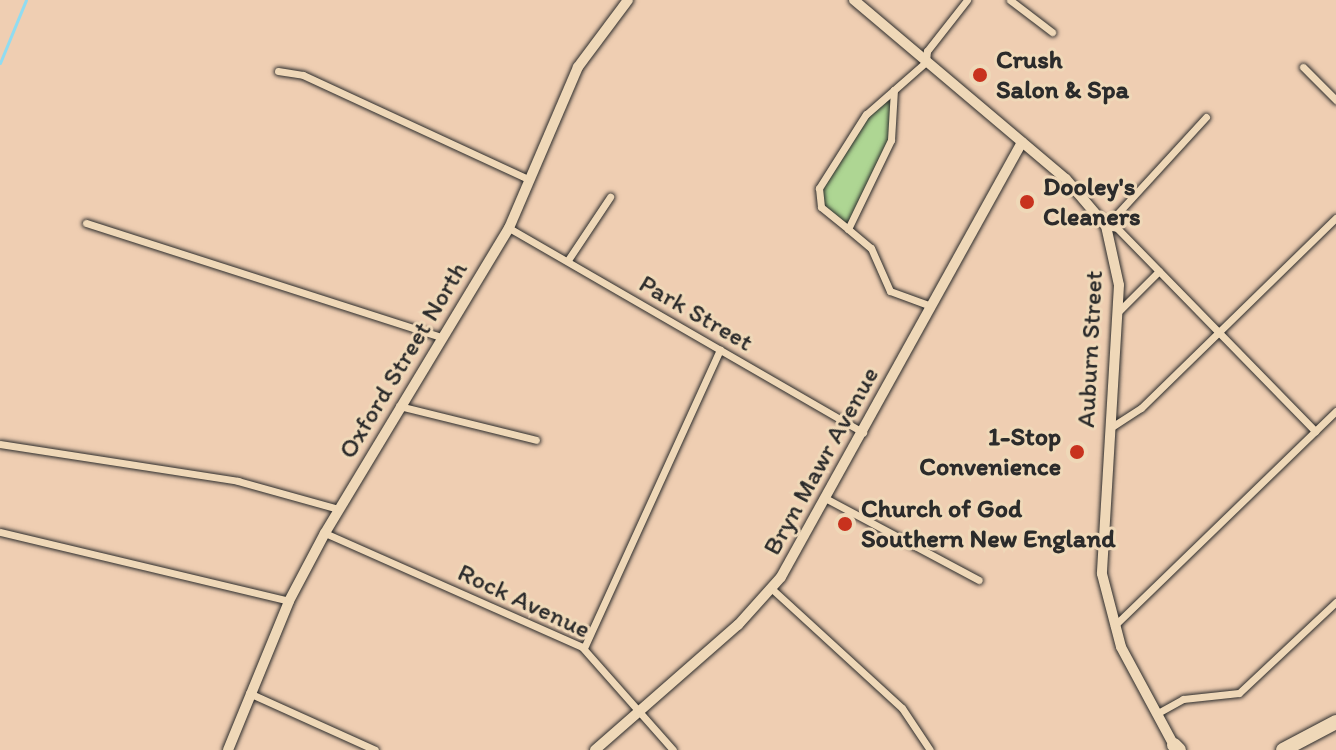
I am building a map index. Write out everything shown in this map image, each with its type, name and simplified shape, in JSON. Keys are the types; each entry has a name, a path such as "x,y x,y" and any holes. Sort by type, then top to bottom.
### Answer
{"highway":[{"path":"1283,750 1336,722"},
{"path":"1272,750 1300,741"}],"main road":[{"name":"Oxford Street North","path":"228,750 289,601 325,533 397,406 509,228 578,67 628,0"},
{"name":"Auburn Street","path":"854,0 1080,191 1106,226 1118,268 1118,312 1101,557 1114,626 1176,749"},
{"name":"Bryn Mawr Avenue","path":"595,750 772,589 827,499 1022,142"}],"street":[{"path":"931,306 890,291 871,248 821,207 819,188 865,115 926,62 927,51 967,0"},
{"path":"1010,0 1052,32"},
{"path":"1303,67 1336,100"},
{"path":"278,71 303,75 530,180"},
{"path":"848,229 889,147 896,118 894,90"},
{"path":"1106,226 1206,117"},
{"path":"568,260 610,197"},
{"path":"1108,429 1141,408 1336,218"},
{"path":"86,223 441,337"},
{"path":"1106,226 1117,228 1315,431"},
{"name":"Park Street","path":"509,228 863,432"},
{"path":"1118,312 1159,271"},
{"path":"584,648 720,349"},
{"path":"397,406 536,440"},
{"path":"1114,626 1336,411"},
{"path":"0,444 238,481 338,509"},
{"path":"827,499 979,580"},
{"path":"0,532 289,601"},
{"name":"Rock Avenue","path":"325,533 584,648 673,750"},
{"path":"772,589 903,709 930,750"},
{"path":"1156,714 1183,699 1236,695 1336,602"},
{"path":"249,693 375,750"}],"green space":[{"path":"894,90 895,126 848,229 819,204 821,182 868,111"}],"waterway":[{"path":"0,63 26,0"}],"place":[{"name":"Crush Salon & Spa","path":"980,75"},
{"name":"Dooley's Cleaners","path":"1027,202"},
{"name":"1-Stop Convenience","path":"1077,452"},
{"name":"Church of God Southern New England","path":"845,524"}]}
